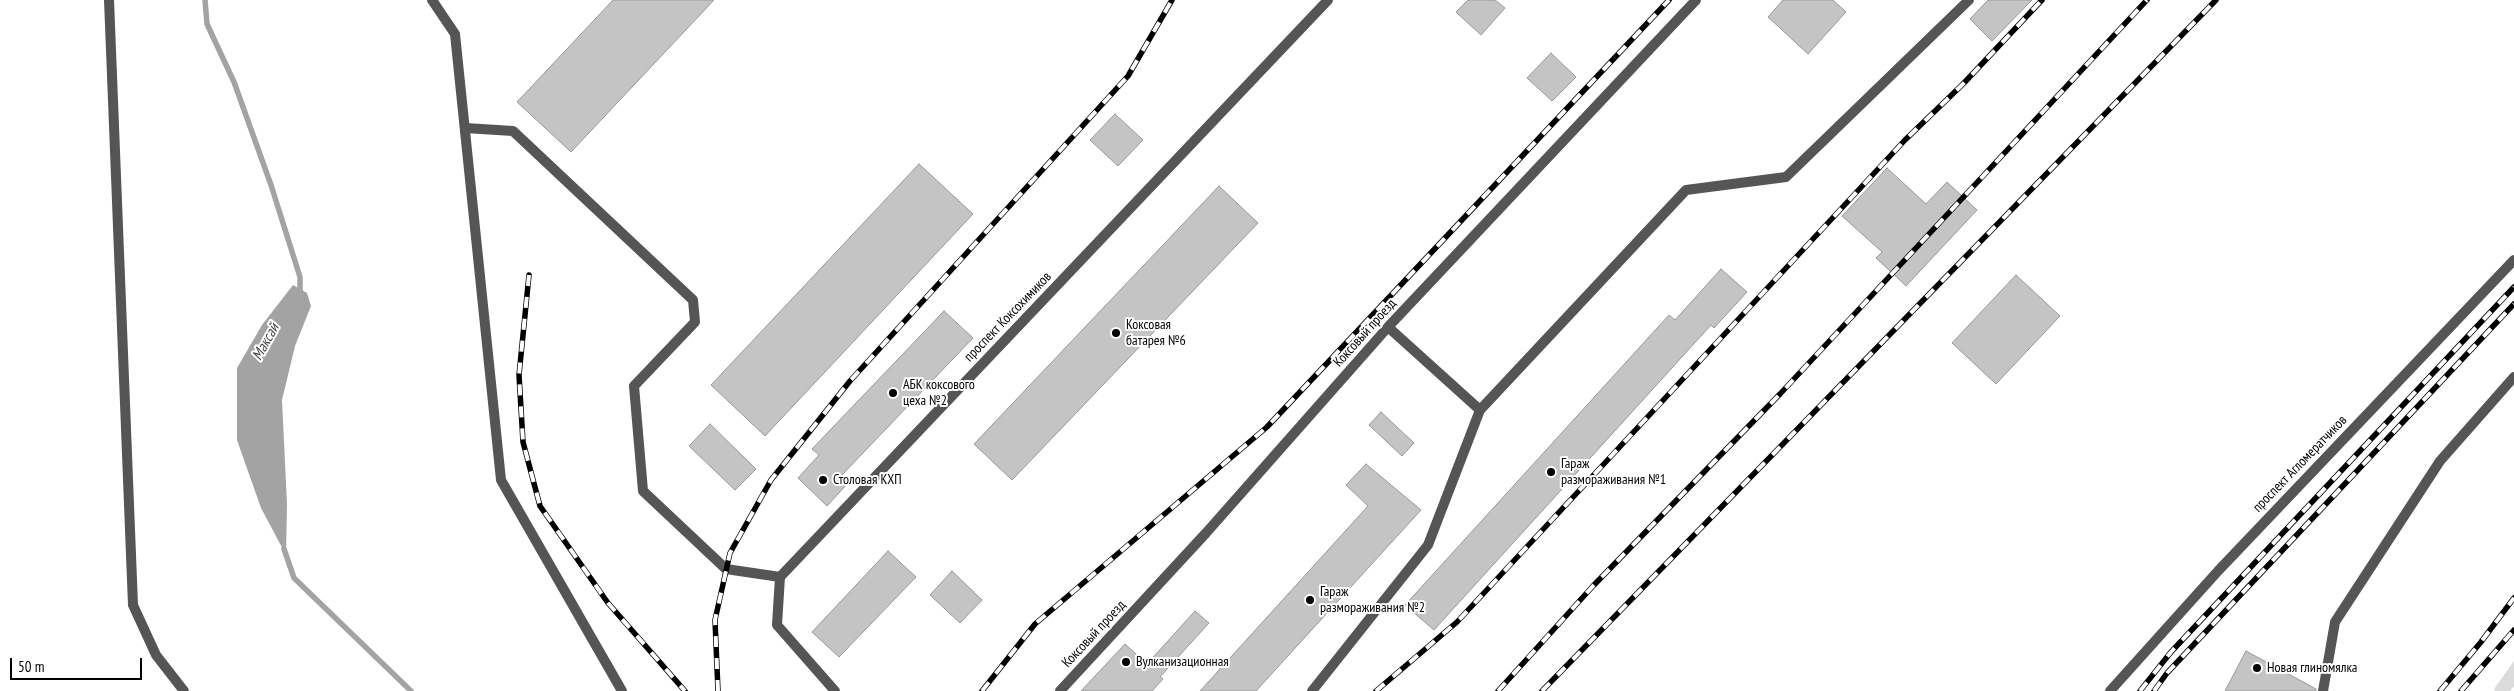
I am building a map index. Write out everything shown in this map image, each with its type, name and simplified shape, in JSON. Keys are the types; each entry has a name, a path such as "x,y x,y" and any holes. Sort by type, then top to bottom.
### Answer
{"street":[{"path":"109,0 133,605 156,654 184,691"},
{"path":"432,0 455,34 501,480 622,691"},
{"name":"проспект Коксохимиков","path":"780,577 1328,0"},
{"name":"Коксовый проезд","path":"1060,691 1206,533 1388,327 1696,0"},
{"path":"1312,691 1428,545 1480,410 1686,190 1786,177 1969,0"},
{"path":"465,128 513,131 693,300 695,322 634,386 643,491 726,569 780,577 776,625 835,691"},
{"name":"проспект Агломератчиков","path":"2110,691 2218,570 2514,260"},
{"path":"1388,327 1480,410"},
{"path":"2323,691 2335,622 2440,461 2514,377"}],"shaded area":[{"path":"2514,661 2514,686 2510,691 2495,691 2494,689"}],"water":[{"path":"293,285 307,293 311,306 295,346 282,400 287,504 286,555 261,508 237,440 237,368 262,325"}],"building":[{"path":"613,0 714,0 571,152 517,102"},
{"path":"1468,0 1495,0 1505,8 1481,35 1456,12"},
{"path":"1783,0 1833,0 1846,12 1808,54 1768,17"},
{"path":"1988,0 2032,0 1992,41 1970,19"},
{"path":"1551,53 1576,77 1552,101 1527,78"},
{"path":"1115,114 1143,140 1118,166 1090,140"},
{"path":"919,164 973,214 765,436 711,385"},
{"path":"1887,168 1926,204 1947,182 1977,210 1906,286 1876,258 1882,252 1842,216"},
{"name":"Коксовая батарея №6","path":"1219,186 1258,223 1012,480 974,444"},
{"name":"Гараж размораживания №1","path":"1721,269 1747,292 1714,328 1711,325 1434,630 1405,605 1669,315 1675,320"},
{"path":"2016,275 2060,316 1996,384 1952,343"},
{"name":"АБК коксового цеха №2","path":"944,311 973,338 841,476 848,483 827,506 798,478 819,455 812,449"},
{"path":"1381,412 1414,443 1402,456 1369,425"},
{"path":"710,424 756,469 735,490 689,446"},
{"name":"Гараж размораживания №2","path":"1366,464 1421,510 1256,691 1200,691 1368,506 1346,485"},
{"path":"888,551 916,577 839,657 812,632"},
{"path":"952,571 982,600 960,623 930,595"},
{"name":"Вулканизационная","path":"1195,611 1209,623 1160,677 1163,679 1152,691 1081,691 1125,644 1147,664"},
{"name":"Новая глиномялка","path":"2246,651 2316,689 2316,691 2225,691"}],"waterway":[{"name":"Максай","path":"205,0 207,24 234,82 271,185 300,277 300,295"},
{"name":"Максай","path":"284,549 294,578 411,691"}],"railway":[{"path":"718,691 715,620 730,553 771,480 850,381 1128,76 1172,0"},
{"path":"982,691 1035,624 1267,427 1669,0"},
{"path":"1376,691 1457,622 1905,140 1963,84 2042,0"},
{"path":"1498,691 1593,586 1780,394 2147,0"},
{"path":"1542,691 2216,0"},
{"path":"529,275 519,375 523,442 540,506 608,603 685,691"},
{"path":"2140,691 2171,652 2514,287"},
{"path":"2154,691 2167,673 2514,304"},
{"path":"2440,691 2481,642 2514,598"},
{"path":"2461,691 2514,630"}],"place":[{"name":"Коксовая батарея №6","path":"1116,333"},
{"name":"АБК коксового цеха №2","path":"893,393"},
{"name":"Гараж размораживания №1","path":"1551,472"},
{"name":"Столовая КХП","path":"823,480"},
{"name":"Гараж размораживания №2","path":"1310,600"},
{"name":"Вулканизационная","path":"1126,662"},
{"name":"Новая глиномялка","path":"2257,668"}]}
